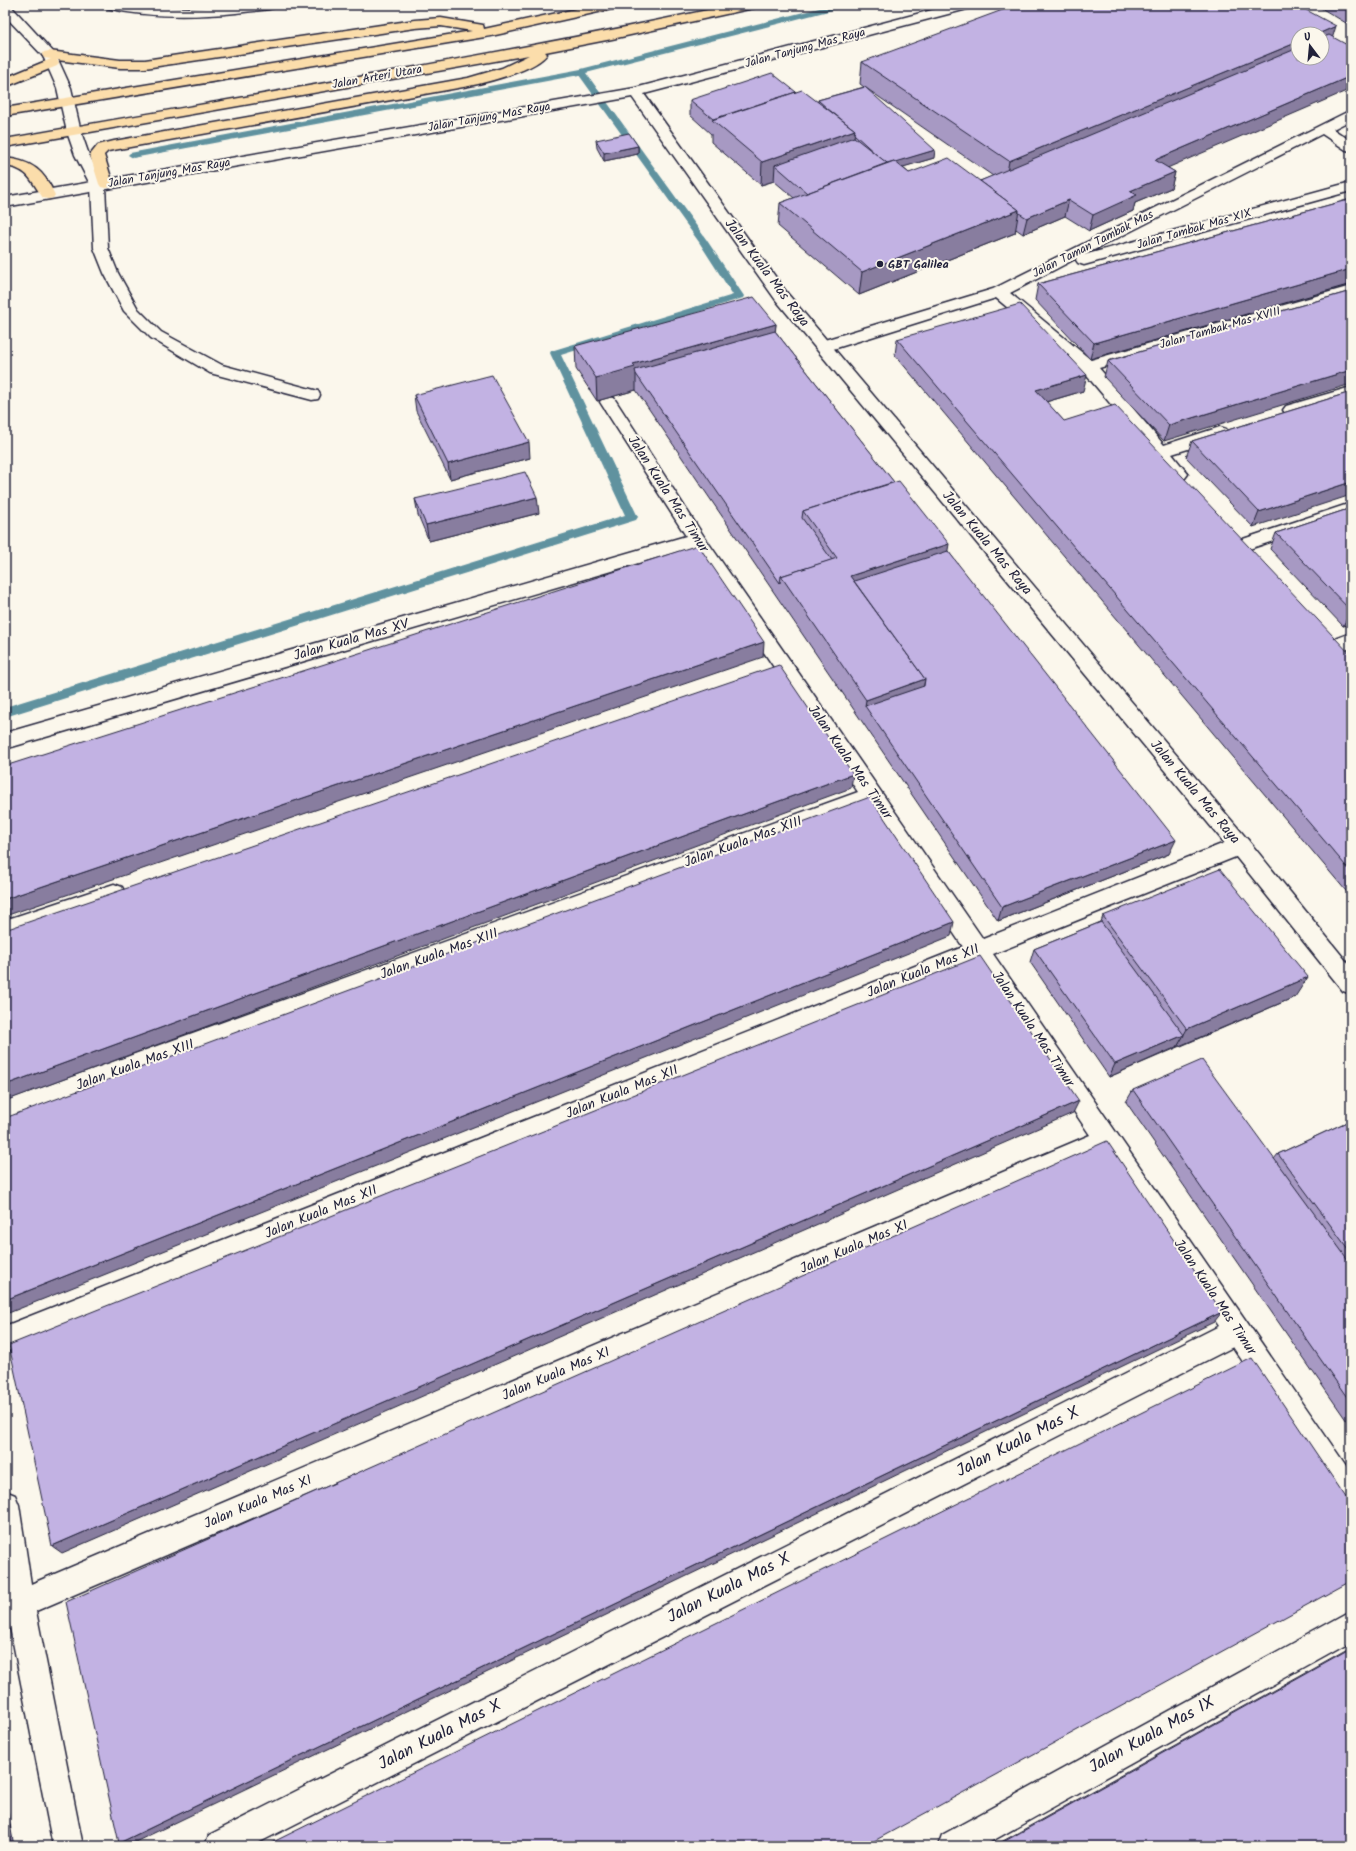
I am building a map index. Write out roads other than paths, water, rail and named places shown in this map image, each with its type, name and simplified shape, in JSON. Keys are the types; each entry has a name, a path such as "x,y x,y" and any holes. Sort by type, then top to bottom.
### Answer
{"highway":[{"name":"Jalan Arteri Utara","path":"5,112 491,32 612,5"},
{"name":"Jalan Arteri Utara","path":"5,143 74,132 551,46 749,5"},
{"path":"5,83 49,56 120,64 145,64 415,24 441,22 469,26 491,32"},
{"path":"102,185 97,155 104,148 345,105 504,73 526,64 551,46"},
{"path":"5,162 25,166 41,178 48,195"}],"street":[{"name":"Jalan Tanjung Mas Raya","path":"5,202 636,92 966,5"},
{"path":"8,11 49,56 64,88 74,132 82,155 102,185"},
{"name":"Jalan Kuala Mas Raya","path":"636,92 781,296 1240,846 1351,984"},
{"name":"Jalan Taman Tambak Mas","path":"824,346 999,292 1324,129 1351,114"},
{"path":"1324,129 1351,147"},
{"name":"Jalan Tambak Mas XIX","path":"1036,273 1351,186"},
{"name":"Jalan Tambak Mas XVIII","path":"1088,366 1351,291"},
{"path":"999,292 1088,366 1191,487"},
{"path":"1277,415 1351,392"},
{"name":"Jalan Kuala Mas Timur","path":"608,402 697,539 1351,1497"},
{"path":"1160,452 1233,429"},
{"path":"1243,545 1351,510"},
{"name":"Jalan Kuala Mas XV","path":"5,741 697,539"},
{"path":"763,676 786,669"},
{"name":"Jalan Kuala Mas XIII","path":"5,1112 873,795"},
{"name":"Jalan Kuala Mas XII","path":"5,1339 978,949 1240,846"},
{"path":"5,929 134,886"},
{"name":"Jalan Kuala Mas XI","path":"13,1607 1107,1139"},
{"name":"Jalan Kuala Mas X","path":"220,1846 1238,1331"},
{"path":"5,1505 13,1607 68,1846"},
{"name":"Jalan Kuala Mas IX","path":"953,1846 1351,1625"}],"lane":[{"path":"111,5 174,13 226,11 269,5"},
{"path":"102,185 101,248 111,273 132,311 156,335 216,369 312,395"}],"waterway":[{"path":"581,72 841,5"},
{"path":"5,712 632,517 555,353 739,296 703,241 581,72"},
{"path":"133,155 581,72"}],"place":[{"name":"GBT Galilea","path":"880,264"}]}
